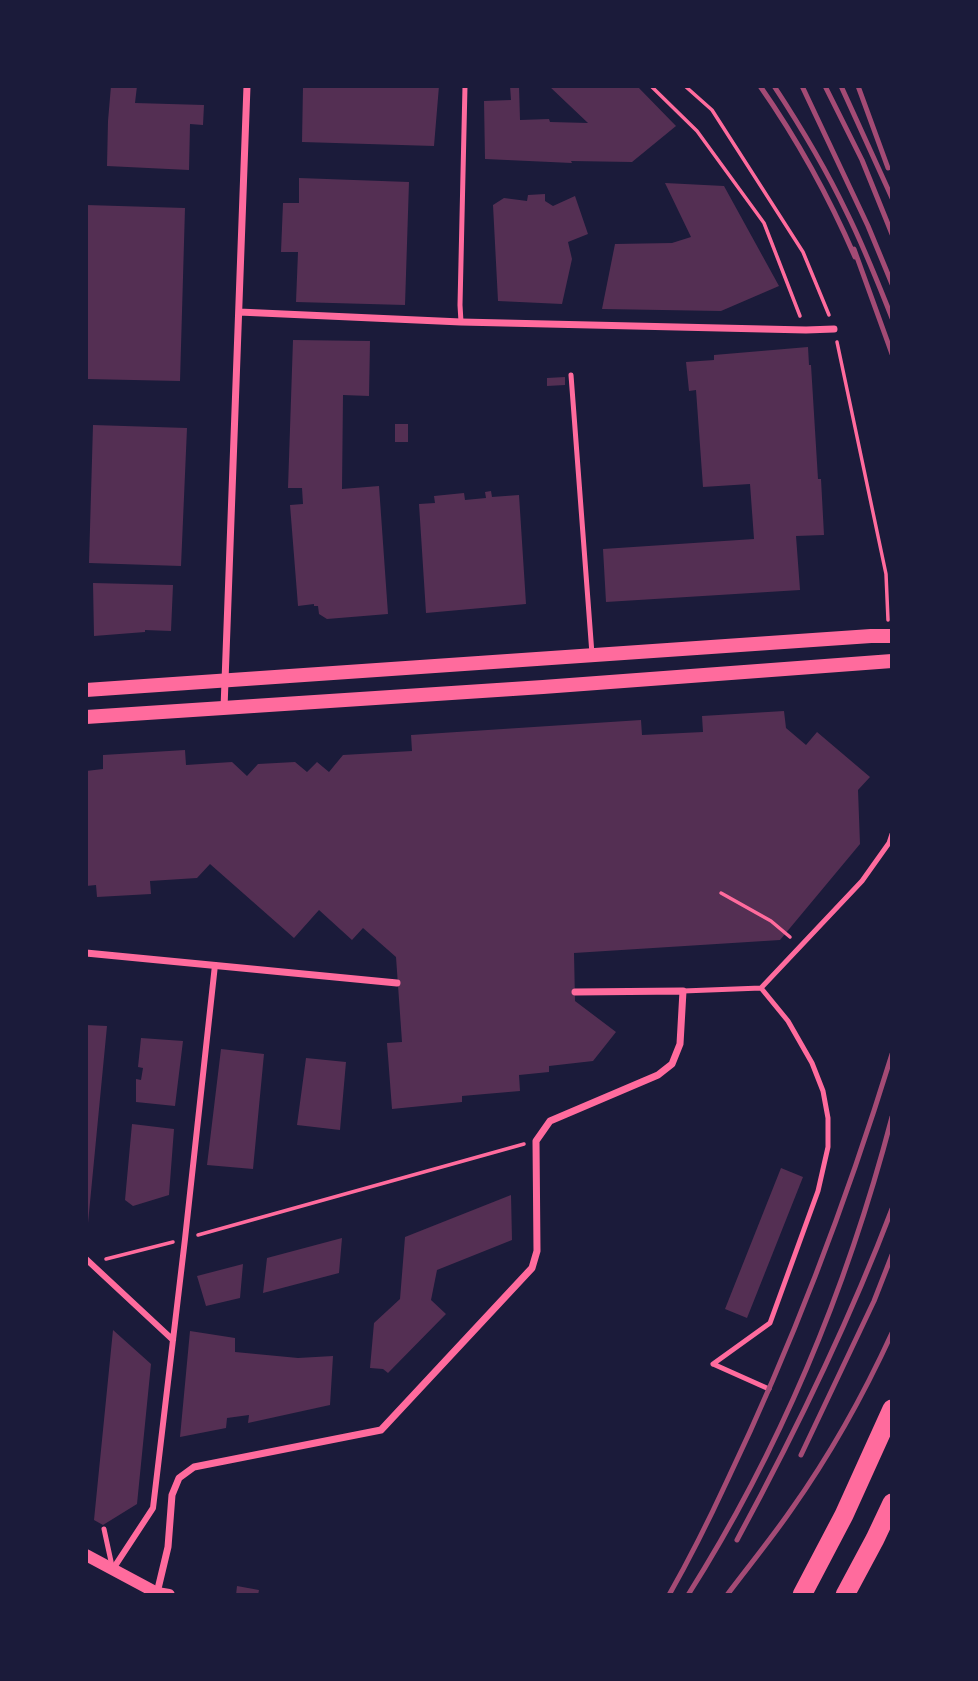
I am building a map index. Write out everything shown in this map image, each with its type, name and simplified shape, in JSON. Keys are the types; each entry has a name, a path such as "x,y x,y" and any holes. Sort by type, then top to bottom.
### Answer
{"highway":[{"path":"802,1595 844,1515 892,1409"},
{"path":"845,1595 892,1503"}],"main road":[{"path":"86,690 892,636"},
{"path":"86,717 892,661"}],"street":[{"path":"224,708 247,86"},
{"path":"239,312 461,322 834,329"},
{"path":"86,953 397,983"},
{"path":"113,1570 153,1508 215,965"},
{"path":"86,1555 161,1594 172,1494 179,1479 194,1468 381,1430 526,1277 533,1268 537,1251 536,1141 550,1121 658,1075 672,1064 680,1044 683,990 575,992"},
{"path":"88,1261 173,1340"}],"lane":[{"path":"461,322 465,86"},
{"path":"571,375 592,654"},
{"path":"683,990 761,988 862,881 889,843 892,834"},
{"path":"761,988 788,1021 803,1045 823,1091 828,1118 828,1147 818,1191 771,1324 713,1364 769,1390"},
{"path":"104,1529 113,1570"}],"path":[{"path":"651,86 697,131 764,223 806,330"},
{"path":"721,892 771,921 800,945"},
{"path":"88,1261 185,1239 536,1141"}],"building":[{"path":"111,86 137,86 135,103 204,105 203,125 190,124 189,170 107,166"},
{"path":"303,86 439,86 434,146 302,142"},
{"path":"510,86 519,86 520,120 549,119 550,122 588,123 549,86 637,86 676,126 632,162 571,161 572,163 485,159 484,101 511,100"},
{"path":"299,178 409,182 405,305 296,302 298,252 281,252 283,203 299,203"},
{"path":"665,183 724,186 779,286 721,311 602,309 615,244 672,243 691,237"},
{"path":"545,194 545,201 553,206 575,196 588,234 568,242 572,259 562,304 498,301 493,205 504,198 527,201 528,195"},
{"path":"86,205 185,208 180,381 86,379"},
{"path":"293,340 370,341 369,396 343,395 342,489 379,486 388,614 327,619 319,614 318,606 314,604 298,606 290,505 303,504 302,488 288,488"},
{"path":"808,347 824,535 796,536 800,590 606,602 603,549 754,539 750,484 703,487 696,390 689,391 686,362 714,360 714,355"},
{"path":"565,377 565,385 547,386 547,378"},
{"path":"395,424 408,424 408,442 395,442"},
{"path":"93,425 187,428 181,566 89,563"},
{"path":"491,491 492,497 519,495 526,604 426,613 419,504 435,503 434,496 464,493 465,500 486,498 485,492"},
{"path":"93,583 173,585 171,631 145,630 94,636"},
{"path":"784,711 786,728 806,745 817,732 870,777 858,790 860,844 780,940 574,953 575,1001 616,1032 593,1061 549,1066 549,1072 519,1075 520,1091 462,1096 462,1102 392,1109 387,1043 402,1042 396,957 363,928 352,940 319,910 294,938 210,864 197,878 150,881 151,894 97,897 96,885 86,886 86,771 103,769 103,755 185,750 186,765 232,762 247,776 258,764 295,762 307,772 317,762 329,772 343,755 412,751 411,735 641,720 642,735 703,732 702,716"},
{"path":"86,1025 107,1026 88,1223 86,1222"},
{"path":"141,1038 183,1041 175,1106 136,1102 136,1079 141,1080 143,1068 138,1067"},
{"path":"221,1049 264,1054 253,1169 207,1165"},
{"path":"306,1058 346,1062 340,1130 297,1125"},
{"path":"132,1124 174,1129 169,1195 133,1206 125,1200"},
{"path":"781,1168 803,1177 747,1318 725,1309"},
{"path":"511,1195 512,1240 437,1270 431,1300 446,1314 388,1373 383,1369 370,1368 374,1323 400,1299 405,1237"},
{"path":"342,1238 339,1273 263,1293 267,1258"},
{"path":"243,1264 240,1298 206,1306 197,1276"},
{"path":"113,1330 151,1364 137,1504 103,1525 94,1520"},
{"path":"190,1331 235,1338 235,1352 298,1358 333,1356 330,1405 248,1423 249,1415 227,1418 226,1428 180,1437"},
{"path":"237,1586 259,1590 258,1595 236,1595"}],"railway":[{"path":"760,86 812,169 855,257"},
{"path":"774,86 813,148 839,197 892,318"},
{"path":"802,86 868,226 892,284"},
{"path":"825,86 862,160 892,234"},
{"path":"841,86 892,198"},
{"path":"858,86 888,168"},
{"path":"854,249 892,354"},
{"path":"669,1595 720,1496 796,1324 857,1163 892,1054"},
{"path":"688,1595 753,1482 808,1364 855,1242 892,1117"},
{"path":"737,1540 820,1377 892,1209"},
{"path":"801,1455 874,1301 892,1255"},
{"path":"727,1595 783,1521 833,1446 892,1333"}]}
